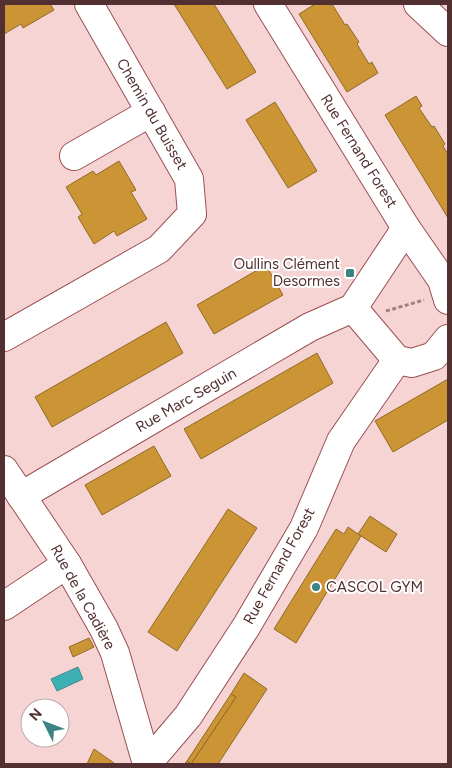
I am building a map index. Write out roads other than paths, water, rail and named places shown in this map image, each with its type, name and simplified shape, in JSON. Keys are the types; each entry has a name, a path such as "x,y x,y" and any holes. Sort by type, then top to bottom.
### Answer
{"street":[{"name":"Chemin du Buisset","path":"4,336 160,249 192,214 189,179 89,4"},
{"name":"Rue Fernand Forest","path":"268,4 406,228 442,280 436,300"},
{"path":"418,4 448,32"},
{"path":"74,156 150,112"},
{"path":"406,228 366,310 397,360 412,363 434,356 448,339"},
{"name":"Rue Marc Seguin","path":"22,496 310,328 366,310"},
{"name":"Rue Fernand Forest","path":"147,764 188,716 246,627 304,528 341,441 397,360"},
{"name":"Rue de la Cadière","path":"4,470 67,564 104,629 115,653 147,764"},
{"path":"4,606 67,564"}],"water":[{"path":"78,667 83,679 57,691 51,679"}],"place":[{"name":"Oullins Clément Desormes","path":"350,273"},
{"name":"CASCOL GYM","path":"316,587"}]}
